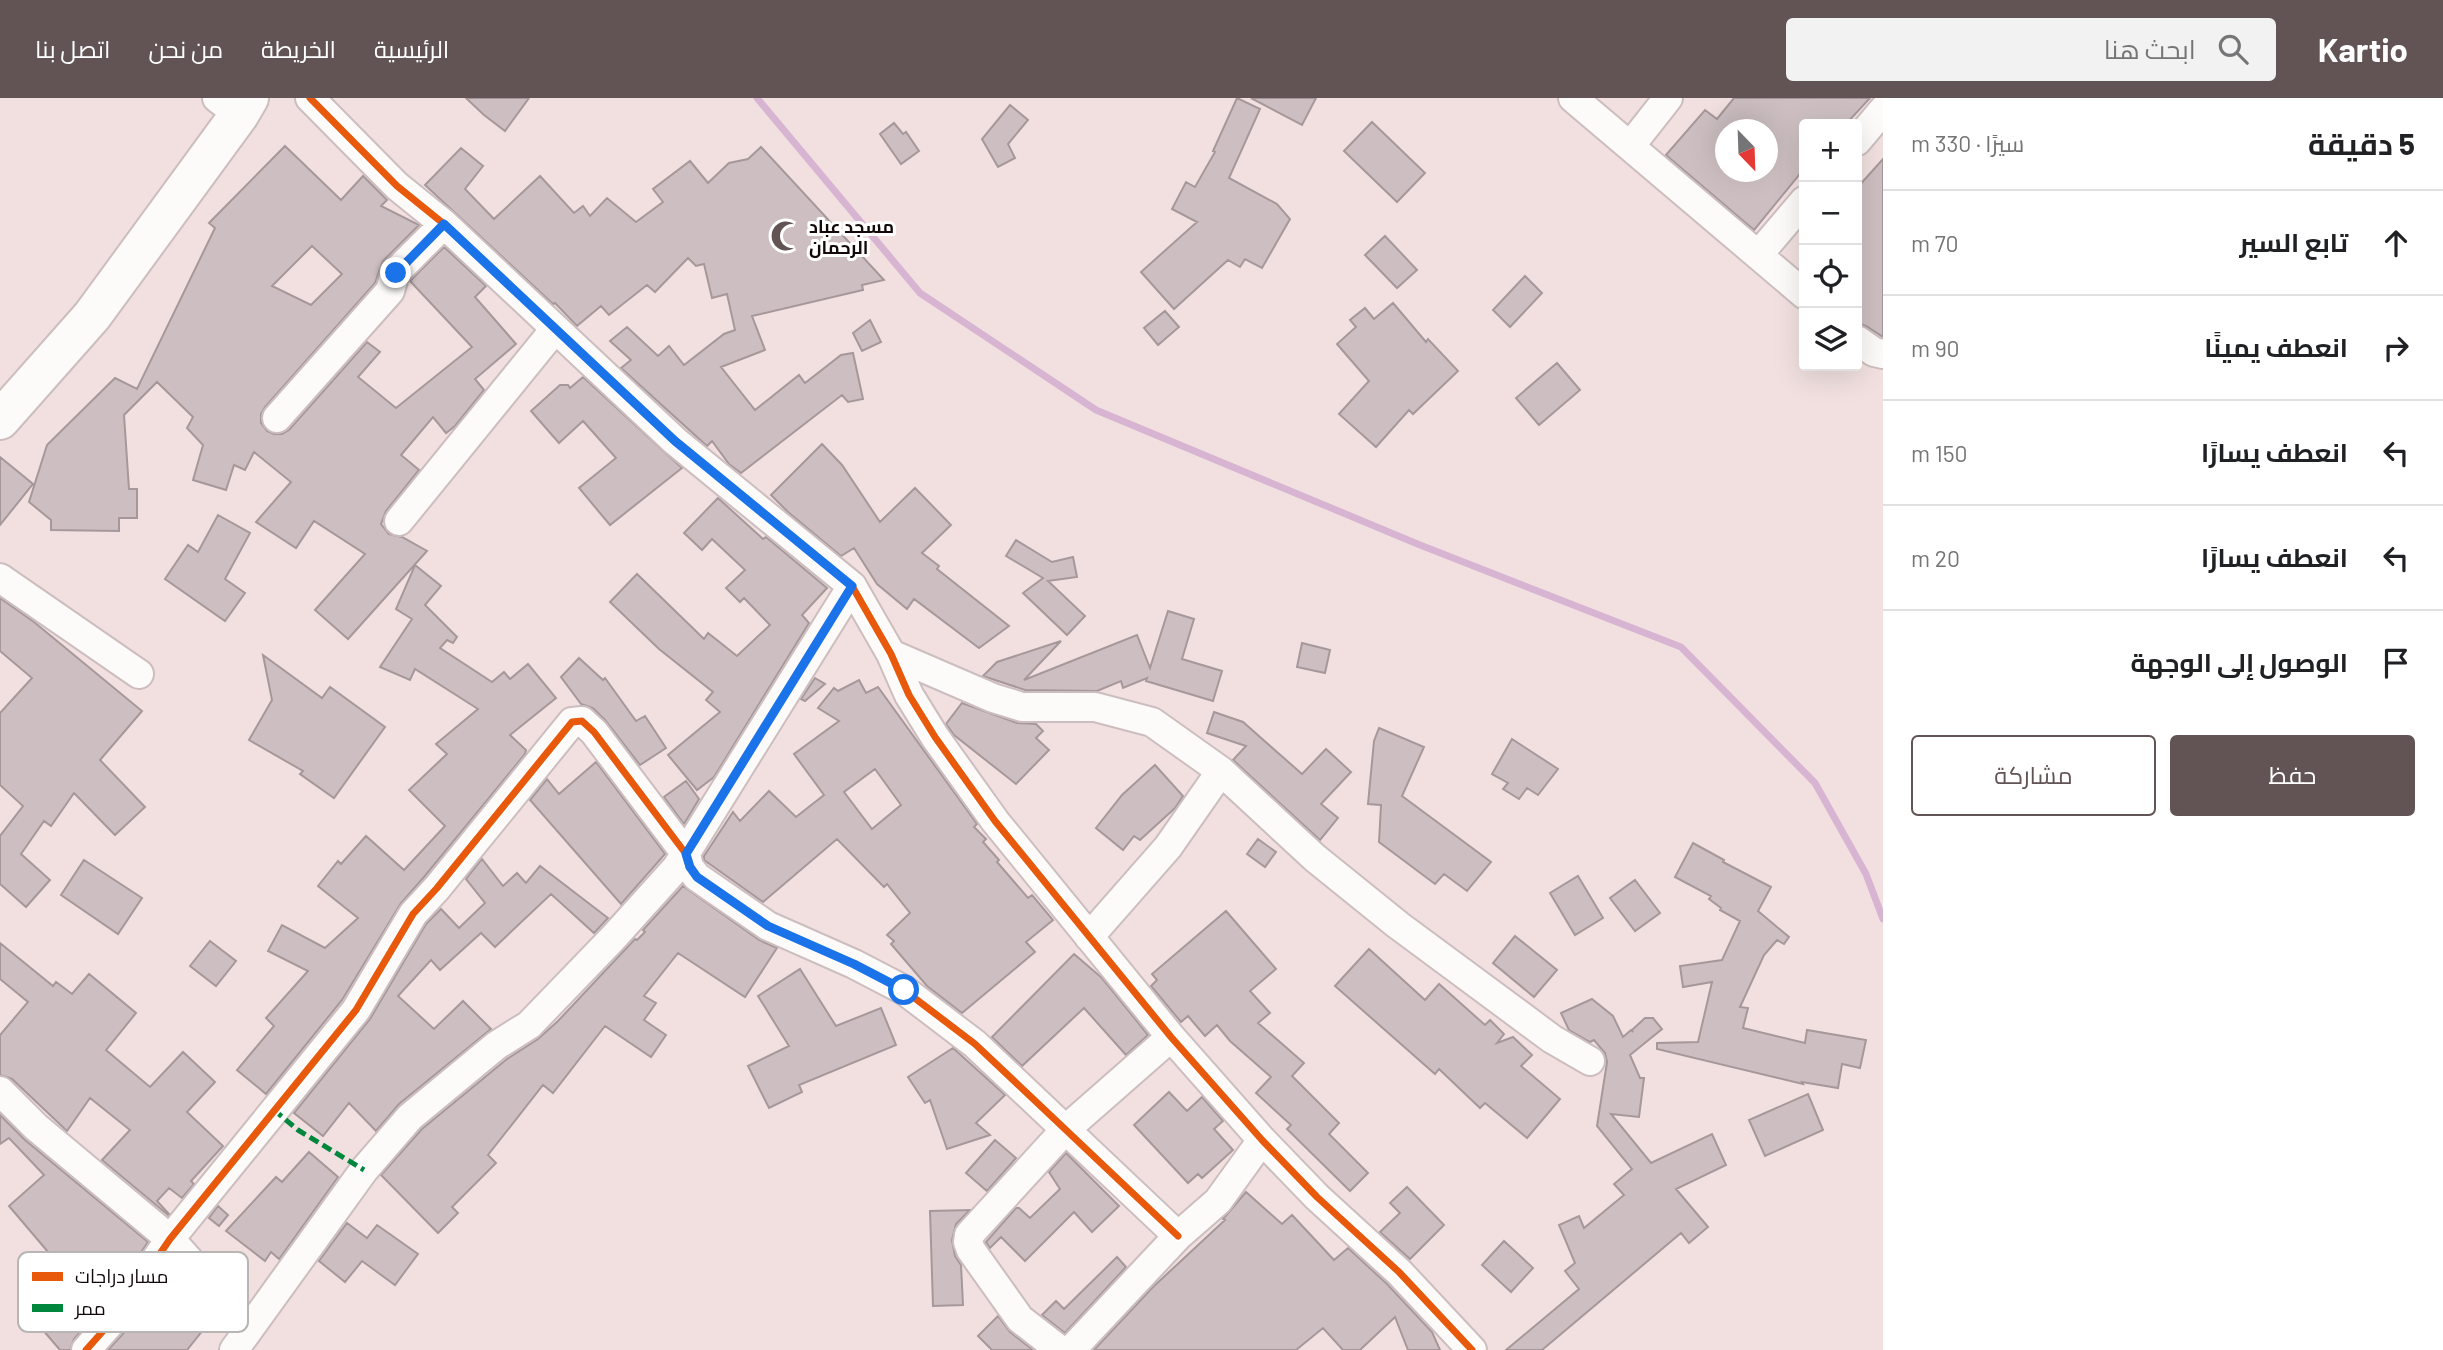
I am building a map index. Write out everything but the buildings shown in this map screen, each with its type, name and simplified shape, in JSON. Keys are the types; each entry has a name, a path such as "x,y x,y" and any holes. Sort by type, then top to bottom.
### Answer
{"street":[{"path":"310,98 397,186 444,224 675,441 852,586 891,654 909,695 965,781 1089,937 1171,1037 1262,1140 1317,1197 1399,1272 1472,1350"},
{"path":"1573,98 1799,290"},
{"path":"1631,145 1668,98"},
{"path":"0,420 92,316 235,104"},
{"path":"1862,135 1883,110"},
{"path":"1759,254 1799,207"},
{"path":"277,418 390,291 396,273 444,224"},
{"path":"399,521 555,329"},
{"path":"1862,344 1874,352 1883,354"},
{"path":"0,578 139,674"},
{"path":"241,1342 364,1170 410,1117 497,1045 529,1025 677,867 852,586"},
{"path":"891,654 993,698 1022,707 1095,706 1152,722 1221,771 1315,858 1398,925 1552,1039 1590,1061"},
{"path":"161,1252 356,1010 413,914 572,722 582,721 594,732 686,854 697,877 768,926 854,964 904,990 975,1044 1178,1236"},
{"path":"1089,937 1168,847 1221,771"},
{"path":"1060,1350 1020,1319 971,1250 969,1235 1065,1130 1171,1037"},
{"path":"0,1091 36,1127 170,1239 179,1252"},
{"path":"1071,1350 1178,1236 1218,1201 1262,1140"},
{"path":"86,1350 102,1332"}],"waterway":[{"path":"757,98 920,293 1096,410 1420,545 1681,647 1815,783 1866,874 1883,919"}],"marked path":[{"path":"274,1110 298,1130 364,1170"}],"cycle path":[{"path":"310,98 397,186 444,224 675,441 852,586 891,654 909,695 935,737 995,821 1171,1037 1262,1140 1317,1197 1399,1272 1472,1350"},
{"path":"161,1252 356,1010 413,914 572,722 582,721 594,732 686,854 689,867 697,877 768,926 854,964 904,990 975,1044 1178,1236"},
{"path":"86,1350 102,1332"}],"place":[{"name":"مسجد عباد الرحمان","path":"786,236"}],"route":[{"path":"396,273 444,224 675,441 852,586 686,854 697,877 768,926 854,964 904,990"}]}
